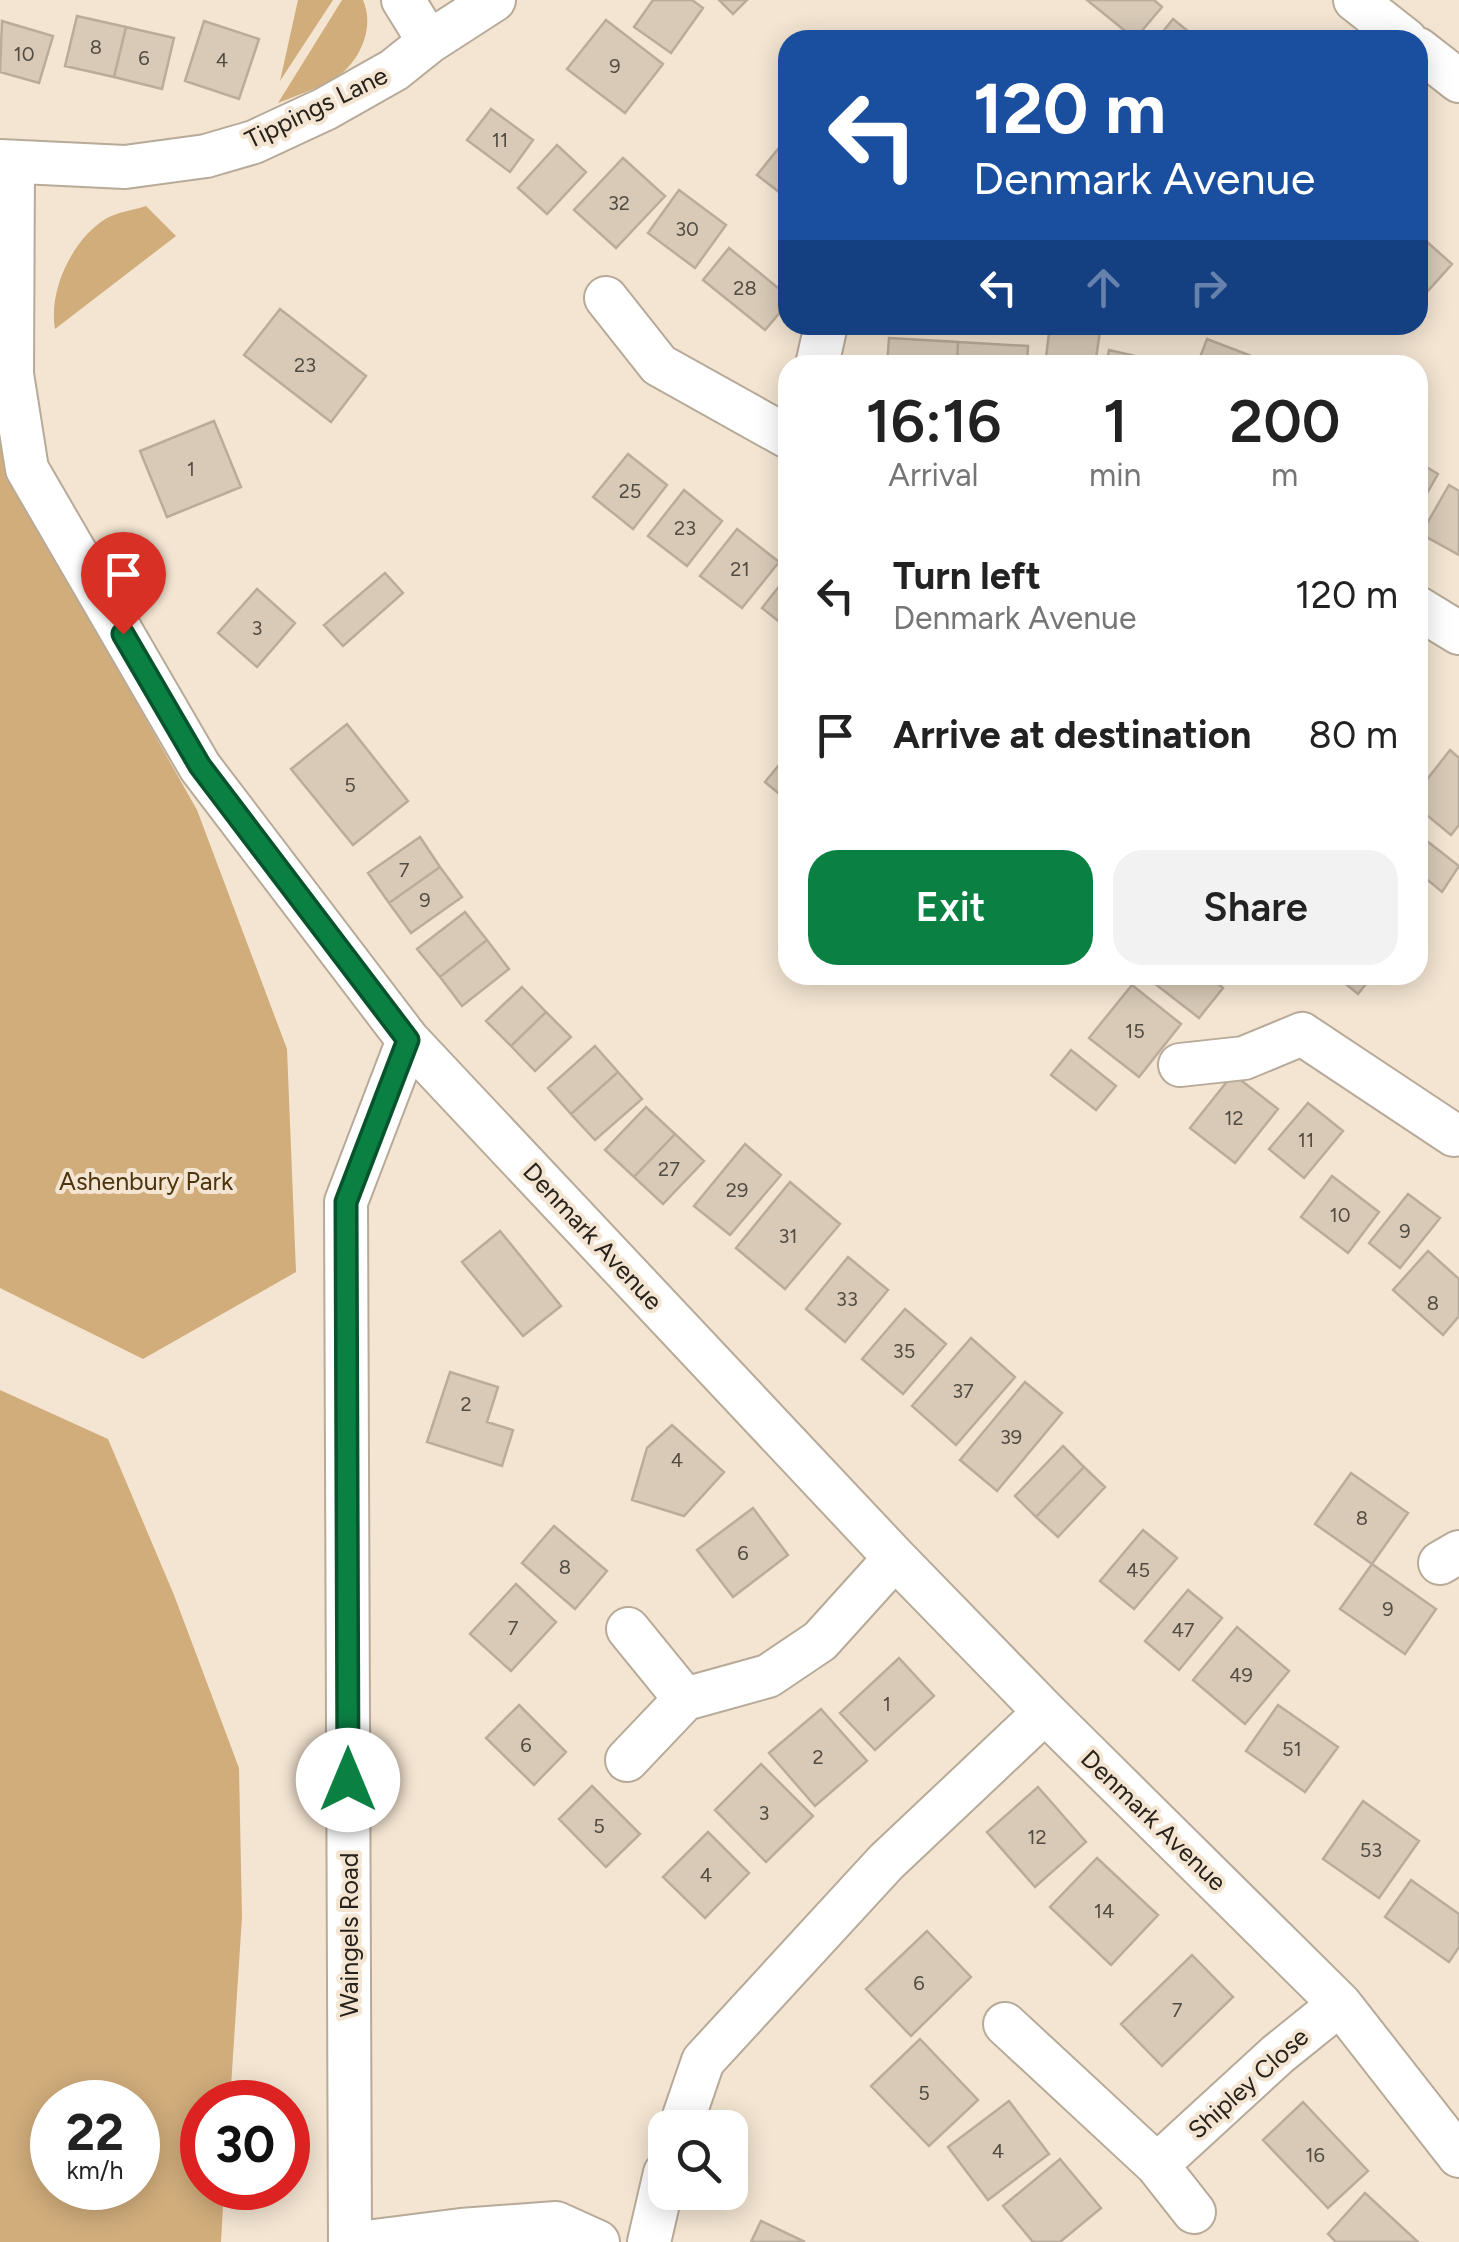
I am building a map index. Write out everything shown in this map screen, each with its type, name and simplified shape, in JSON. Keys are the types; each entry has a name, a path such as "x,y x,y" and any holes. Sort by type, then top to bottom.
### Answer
{"street":[{"path":"403,0 429,42"},
{"name":"Tippings Lane","path":"7,162 125,167 206,156 254,142 325,109 394,70 494,0"},
{"path":"1355,0 1393,30"},
{"path":"1428,57 1459,82"},
{"name":"Denmark Avenue","path":"7,162 6,375 28,468 200,766 408,1040 895,1558 1044,1712 1340,2004 1459,2156"},
{"path":"606,298 659,365 778,431"},
{"path":"1428,614 1459,633"},
{"path":"1180,1065 1244,1058 1302,1034 1457,1126"},
{"name":"Waingels Road","path":"350,2242 346,1202 408,1040"},
{"path":"627,1760 685,1699 768,1676 820,1641 895,1558"},
{"path":"628,1629 685,1699"},
{"path":"686,2110 703,2061 886,1862 1044,1712"},
{"name":"Shipley Close","path":"1157,2164 1278,2054 1340,2004"},
{"path":"1005,2024 1157,2164 1194,2212"},
{"path":"649,2242 656,2210"},
{"path":"366,2242 461,2230 552,2233 598,2242"}],"green space":[{"path":"298,0 333,0 280,81"},
{"path":"342,0 363,0 366,11 366,35 356,57 330,81 278,103"},
{"name":"Ashenbury Park","path":"0,206 15,462 77,597 197,810 287,1049 296,1272 143,1359 0,1288"},
{"path":"146,206 176,236 55,329 59,282 84,238 107,218"},
{"path":"0,1390 108,1439 174,1595 239,1768 242,1917 231,2080 180,2080 180,2210 223,2210 221,2242 0,2242"}],"building":[{"path":"653,0 692,0 703,8 671,53 634,27"},
{"path":"719,0 747,0 733,14"},
{"path":"1087,0 1154,0 1162,7 1143,30 1124,30"},
{"path":"77,16 126,27 114,77 65,66"},
{"path":"1173,19 1187,30 1164,30"},
{"path":"606,20 663,64 625,113 567,69"},
{"path":"2,21 53,36 39,83 0,72"},
{"path":"204,21 259,39 239,99 185,81"},
{"path":"126,27 174,38 162,89 114,77"},
{"path":"491,109 533,140 510,172 467,140"},
{"path":"557,145 586,172 547,214 518,188"},
{"path":"778,149 778,191 757,175"},
{"path":"623,158 665,196 616,248 574,210"},
{"path":"679,190 726,225 695,268 648,233"},
{"path":"1428,243 1452,264 1428,291"},
{"path":"729,248 778,288 778,315 765,330 703,280"},
{"path":"280,309 366,376 331,422 244,355"},
{"path":"1049,335 1100,335 1096,355 1046,355"},
{"path":"889,338 958,342 957,355 888,355"},
{"path":"1207,339 1249,355 1201,355"},
{"path":"958,342 1028,346 1028,355 957,355"},
{"path":"214,421 241,487 167,517 140,451"},
{"path":"628,454 667,485 633,529 593,497"},
{"path":"1428,468 1438,474 1428,492"},
{"path":"1449,485 1459,491 1459,555 1428,538 1428,522"},
{"path":"684,490 722,521 687,566 648,536"},
{"path":"737,529 778,561 742,608 700,576"},
{"path":"385,573 403,593 343,646 324,625"},
{"path":"778,588 778,621 762,608"},
{"path":"257,589 295,623 257,667 218,633"},
{"path":"347,724 408,801 353,845 291,769"},
{"path":"1450,750 1459,758 1459,825 1451,835 1428,816 1428,778"},
{"path":"778,766 778,793 765,782"},
{"path":"420,837 440,867 389,903 368,873"},
{"path":"1428,842 1459,866 1442,892 1428,880"},
{"path":"440,867 462,897 411,933 389,903"},
{"path":"465,912 487,940 440,977 417,949"},
{"path":"487,940 509,969 462,1006 440,977"},
{"path":"1132,985 1181,1024 1139,1077 1089,1038"},
{"path":"1157,985 1223,988 1199,1018"},
{"path":"1347,985 1365,985 1358,994"},
{"path":"522,987 546,1012 511,1046 486,1021"},
{"path":"546,1012 571,1037 535,1071 511,1046"},
{"path":"595,1046 618,1072 571,1114 548,1088"},
{"path":"1071,1050 1116,1086 1096,1110 1051,1075"},
{"path":"618,1072 642,1099 595,1140 571,1114"},
{"path":"1233,1074 1278,1109 1235,1163 1190,1128"},
{"path":"1308,1103 1343,1131 1304,1178 1269,1149"},
{"path":"646,1107 675,1134 634,1177 605,1150"},
{"path":"675,1134 704,1161 663,1204 634,1177"},
{"path":"745,1144 781,1175 730,1235 694,1206"},
{"path":"1332,1176 1379,1212 1348,1253 1301,1217"},
{"path":"790,1182 840,1224 785,1289 736,1248"},
{"path":"1408,1194 1440,1218 1400,1268 1369,1243"},
{"path":"500,1231 561,1306 523,1336 462,1262"},
{"path":"1428,1251 1459,1279 1459,1316 1443,1335 1393,1290"},
{"path":"848,1257 888,1290 845,1342 806,1309"},
{"path":"905,1309 946,1344 903,1394 862,1359"},
{"path":"971,1338 1015,1377 956,1445 912,1406"},
{"path":"450,1372 498,1387 487,1422 513,1430 502,1466 427,1442"},
{"path":"1025,1382 1062,1413 997,1491 960,1460"},
{"path":"672,1425 724,1472 684,1516 632,1500 647,1448"},
{"path":"1063,1446 1084,1467 1036,1517 1015,1496"},
{"path":"1084,1467 1105,1487 1058,1537 1036,1517"},
{"path":"1351,1473 1408,1513 1372,1564 1315,1524"},
{"path":"753,1508 788,1555 733,1597 697,1550"},
{"path":"554,1526 607,1571 575,1609 522,1563"},
{"path":"1143,1530 1177,1558 1134,1609 1100,1581"},
{"path":"1372,1564 1436,1609 1405,1654 1340,1609"},
{"path":"516,1584 556,1622 511,1671 470,1634"},
{"path":"1188,1590 1222,1618 1179,1670 1145,1641"},
{"path":"1237,1627 1289,1671 1245,1724 1193,1680"},
{"path":"899,1658 934,1696 875,1750 840,1713"},
{"path":"519,1705 566,1752 534,1785 486,1738"},
{"path":"1278,1705 1338,1747 1305,1792 1246,1751"},
{"path":"821,1709 867,1761 815,1806 769,1753"},
{"path":"761,1764 813,1816 766,1862 715,1810"},
{"path":"592,1786 640,1834 606,1867 559,1819"},
{"path":"1038,1787 1086,1842 1035,1887 987,1832"},
{"path":"1363,1801 1419,1841 1379,1898 1323,1859"},
{"path":"708,1832 749,1873 705,1918 663,1877"},
{"path":"1097,1858 1158,1915 1111,1965 1050,1907"},
{"path":"1411,1880 1459,1914 1459,1947 1449,1962 1385,1917"},
{"path":"927,1931 971,1977 911,2036 866,1989"},
{"path":"1192,1955 1233,1997 1162,2066 1121,2024"},
{"path":"920,2039 978,2100 929,2146 871,2086"},
{"path":"1009,2101 1049,2154 988,2200 948,2147"},
{"path":"1303,2102 1368,2171 1328,2208 1263,2140"},
{"path":"1060,2159 1101,2208 1060,2242 1033,2242 1003,2206"},
{"path":"1365,2193 1418,2242 1336,2242 1328,2234"},
{"path":"761,2221 805,2242 751,2242"}],"route":[{"path":"123,634 200,766 408,1040 346,1202 348,1780"}]}
